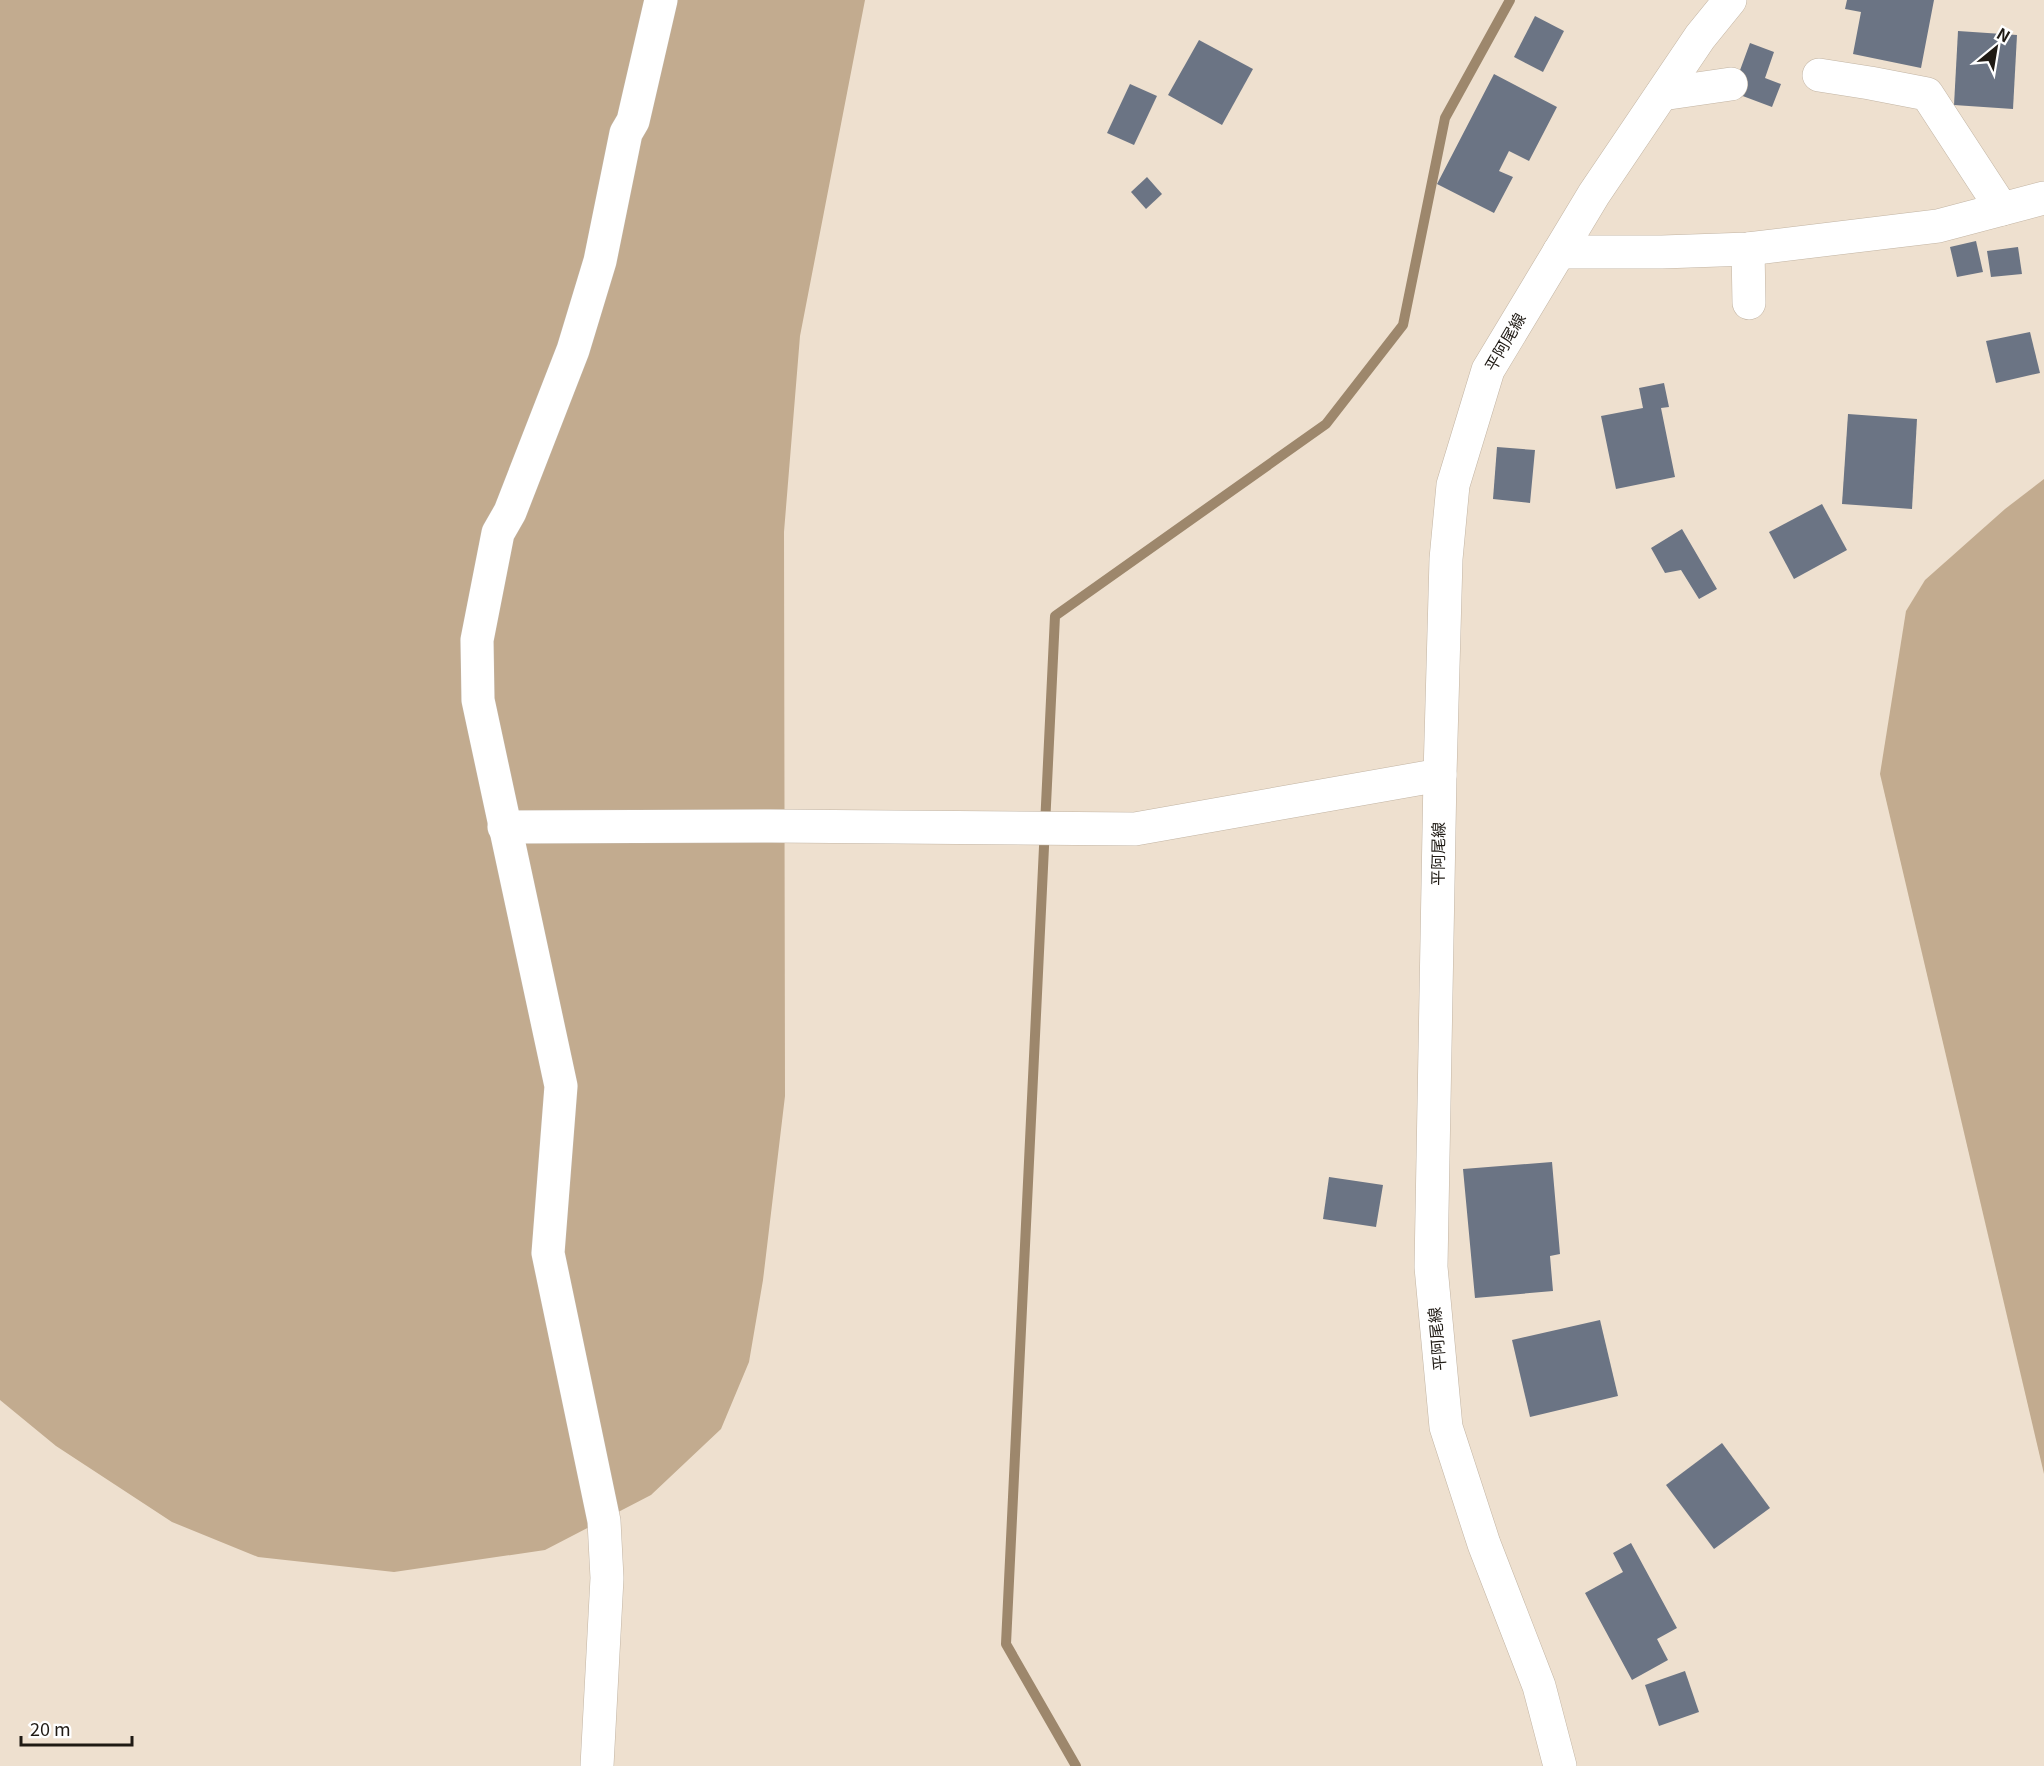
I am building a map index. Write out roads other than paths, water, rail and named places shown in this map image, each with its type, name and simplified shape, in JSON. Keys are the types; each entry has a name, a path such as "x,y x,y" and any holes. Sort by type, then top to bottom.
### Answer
{"street":[{"path":"597,1766 607,1578 604,1521 548,1253 561,1086 478,700 477,640 498,533 510,512 573,350 600,261 626,133 633,122 661,0"},
{"name":"平阿尾線","path":"1560,1766 1539,1686 1485,1544 1446,1427 1431,1267 1446,559 1453,485 1488,370 1594,194 1700,37 1730,0"},
{"path":"1819,75 1927,94 2002,209"},
{"path":"1662,94 1731,84"},
{"path":"1559,252 1748,249 1938,226 2044,198"},
{"path":"1748,249 1749,303"},
{"path":"504,827 783,826 1135,829 1440,775"}],"waterway":[{"path":"1076,1766 1006,1644 1055,616 1326,424 1403,325 1445,118 1510,0"}]}
